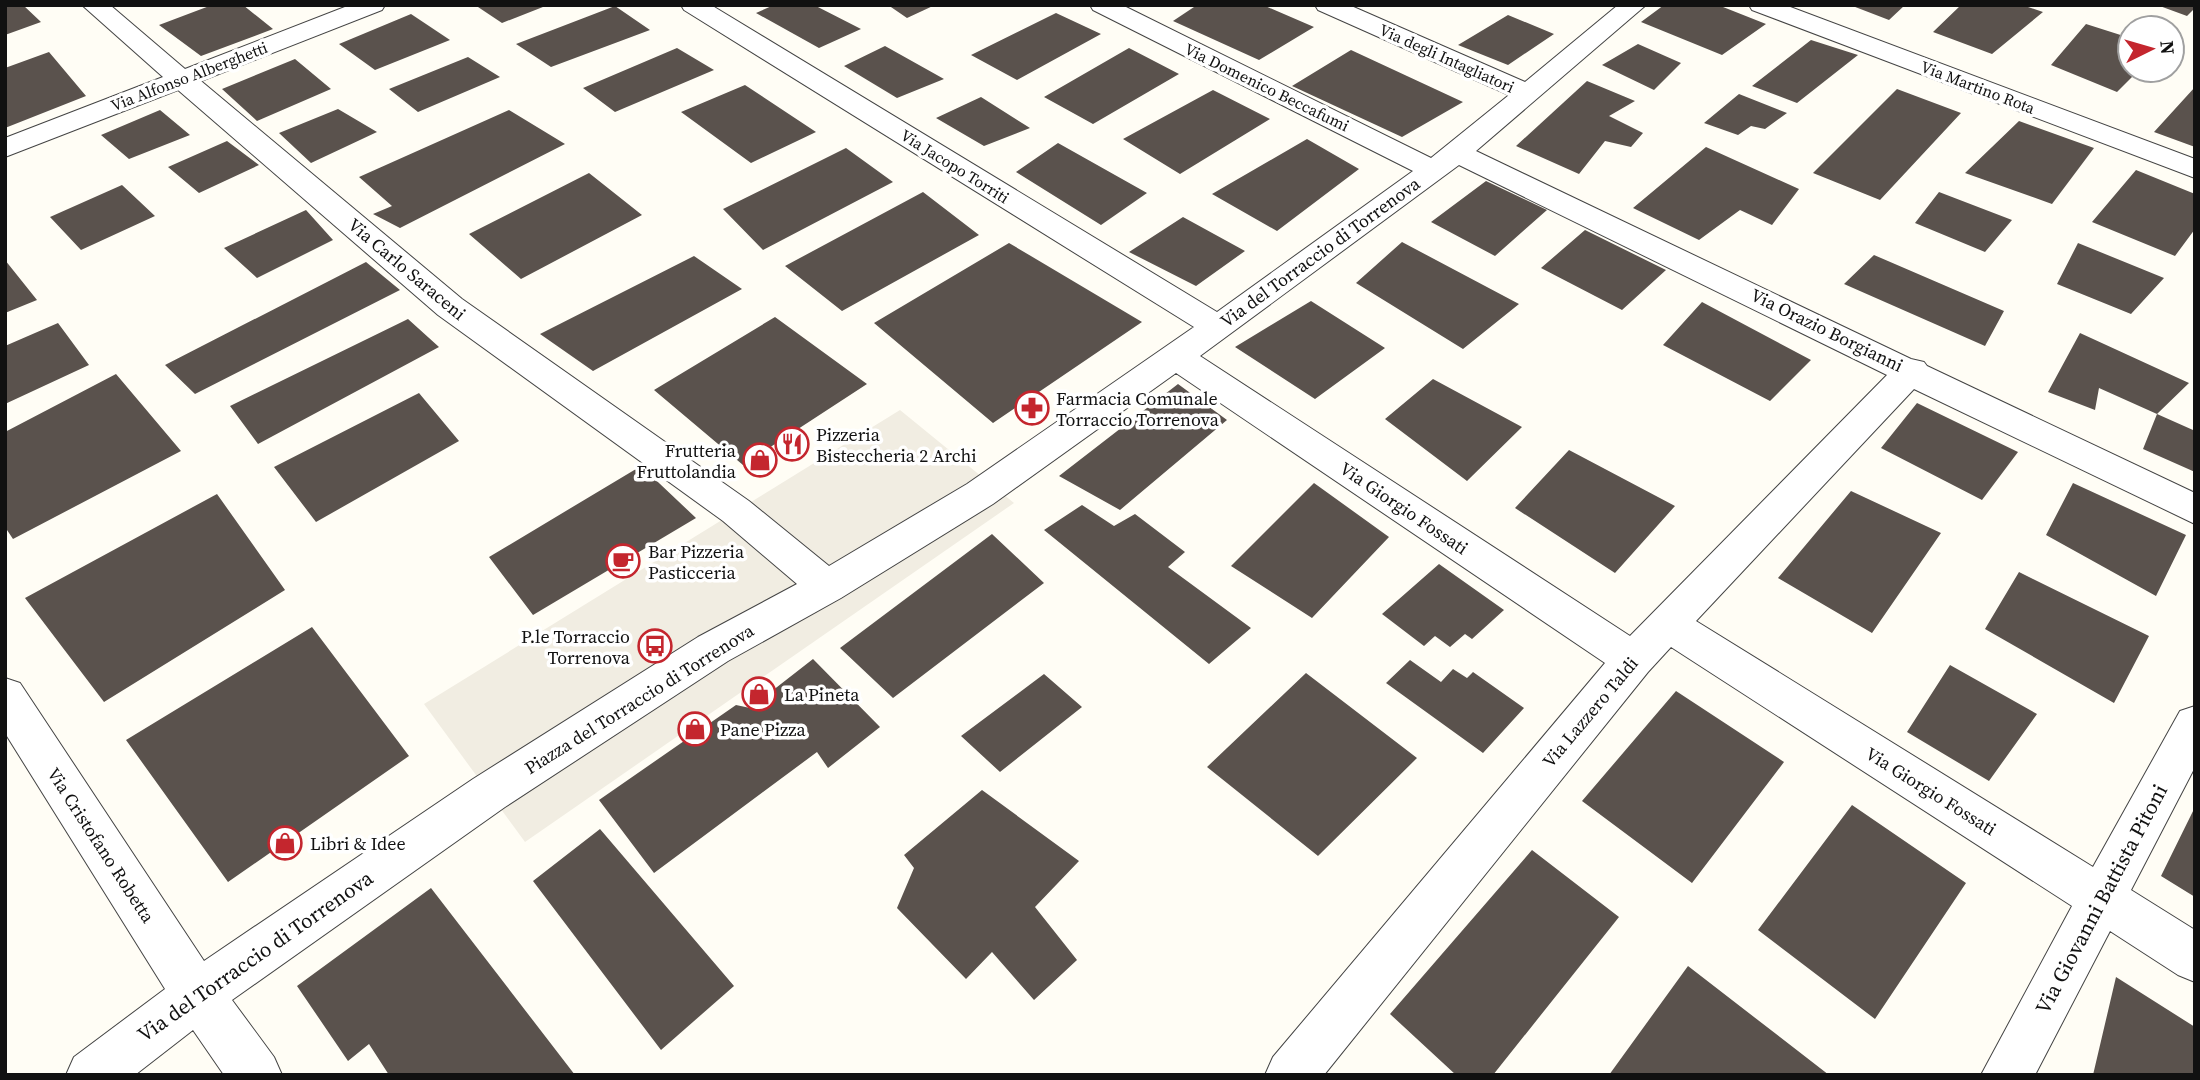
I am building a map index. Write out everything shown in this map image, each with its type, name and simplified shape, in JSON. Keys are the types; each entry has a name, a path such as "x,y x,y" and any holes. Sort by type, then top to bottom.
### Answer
{"street":[{"name":"Via Carlo Saraceni","path":"94,5 450,307 736,511 827,587"},
{"name":"Via Alfonso Alberghetti","path":"5,148 373,5"},
{"name":"Via Jacopo Torriti","path":"693,5 1218,327"},
{"name":"Via Domenico Beccafumi","path":"1102,5 1445,161"},
{"name":"Via degli Intagliatori","path":"1327,5 1529,94"},
{"name":"Via del Torraccio di Torrenova","path":"994,484 1218,327 1445,161 1634,5"},
{"name":"Via Martino Rota","path":"1760,5 2195,169"},
{"name":"Via Orazio Borgianni","path":"1445,161 1912,370 2195,510"},
{"name":"Via Giorgio Fossati","path":"1175,356 1633,660"},
{"name":"Via Lazzero Taldi","path":"1306,1069 1633,660 1912,370"},
{"name":"Piazza del Torraccio di Torrenova","path":"489,793 713,649 827,587 994,484"},
{"name":"Via Giorgio Fossati","path":"1668,624 2195,958"},
{"name":"Via Cristofano Robetta","path":"10,713 197,994 256,1075"},
{"name":"Via Giovanni Battista Pitoni","path":"2007,1075 2195,724"},
{"name":"Via del Torraccio di Torrenova","path":"92,1075 197,994 489,793"}],"shaded area":[{"path":"900,410 1014,503 525,842 424,704"}],"building":[{"path":"5,5 23,5 41,22 5,35"},
{"path":"212,5 243,5 273,29 201,56 159,25"},
{"path":"475,5 548,5 502,23"},
{"path":"774,5 814,5 861,29 819,48 756,13"},
{"path":"888,5 935,5 907,18"},
{"path":"1197,5 1263,5 1314,27 1259,60 1173,21"},
{"path":"1664,5 1718,5 1766,24 1722,55 1641,22"},
{"path":"1850,5 1905,5 1889,20"},
{"path":"1961,5 2022,5 2043,12 1992,54 1933,32"},
{"path":"2157,5 2195,5 2187,16"},
{"path":"615,6 650,30 551,67 516,44"},
{"path":"1056,13 1101,34 1017,80 971,55"},
{"path":"411,14 450,40 375,70 339,44"},
{"path":"1508,15 1554,34 1508,65 1458,45"},
{"path":"2086,24 2116,34 2116,84 2125,84 2117,92 2051,65"},
{"path":"1811,40 1858,55 1797,103 1752,86"},
{"path":"1638,44 1681,63 1654,90 1602,65"},
{"path":"885,46 944,79 897,98 844,66"},
{"path":"677,48 714,70 615,112 583,88"},
{"path":"1129,48 1179,74 1093,124 1044,97"},
{"path":"1351,50 1463,102 1402,137 1292,86"},
{"path":"49,52 86,96 5,128 5,68"},
{"path":"468,57 500,77 418,112 389,89"},
{"path":"295,59 331,89 257,121 222,89"},
{"path":"1587,81 1635,101 1609,116 1643,133 1631,147 1605,141 1579,174 1516,146"},
{"path":"745,85 816,132 751,163 681,112"},
{"path":"2195,87 2195,147 2154,132"},
{"path":"1897,89 1961,113 1880,200 1813,173"},
{"path":"1213,90 1270,119 1180,174 1123,139"},
{"path":"1739,94 1787,113 1765,129 1751,126 1738,135 1704,123"},
{"path":"981,97 1030,128 984,146 936,118"},
{"path":"338,109 377,132 311,163 279,133"},
{"path":"160,110 190,135 129,159 101,135"},
{"path":"509,110 565,144 400,228 373,214 392,206 359,177"},
{"path":"2019,121 2094,148 2052,204 1965,173"},
{"path":"1307,139 1359,169 1277,231 1212,194"},
{"path":"227,141 259,165 199,193 168,167"},
{"path":"1058,143 1147,193 1101,225 1016,172"},
{"path":"1706,147 1799,189 1772,225 1740,210 1699,240 1633,208"},
{"path":"846,148 893,182 763,250 723,209"},
{"path":"2136,170 2195,194 2195,229 2175,256 2092,222"},
{"path":"589,173 642,215 521,279 469,234"},
{"path":"1486,181 1547,210 1495,256 1431,222"},
{"path":"122,185 155,216 81,250 50,217"},
{"path":"923,192 979,235 842,311 785,266"},
{"path":"1939,192 2012,220 1985,252 1915,223"},
{"path":"306,210 333,240 257,278 224,248"},
{"path":"1183,217 1245,251 1196,286 1129,252"},
{"path":"1585,230 1666,270 1622,310 1541,268"},
{"path":"1402,242 1519,304 1463,349 1356,283"},
{"path":"1009,243 1142,322 993,423 874,323"},
{"path":"2078,243 2164,278 2131,314 2057,284"},
{"path":"1874,255 2004,311 1985,346 1844,284"},
{"path":"694,256 742,289 593,371 540,334"},
{"path":"5,260 37,300 5,313"},
{"path":"366,262 400,290 195,394 165,365"},
{"path":"1311,301 1385,348 1315,399 1235,347"},
{"path":"1702,302 1811,360 1770,401 1663,345"},
{"path":"775,317 867,384 743,465 654,390"},
{"path":"408,319 439,347 258,444 230,406"},
{"path":"58,323 89,365 5,404 5,346"},
{"path":"2080,333 2189,383 2157,414 2099,388 2095,410 2048,392"},
{"path":"116,374 181,451 13,539 5,527 5,432"},
{"path":"1433,379 1522,427 1467,481 1385,419"},
{"path":"1178,384 1227,420 1120,510 1059,476"},
{"path":"419,393 459,441 316,522 274,467"},
{"path":"1917,403 2018,452 1982,500 1881,448"},
{"path":"2157,414 2193,430 2195,426 2195,472 2143,449"},
{"path":"1569,450 1675,506 1615,573 1515,508"},
{"path":"641,466 696,518 533,615 489,557"},
{"path":"1314,483 1389,537 1312,618 1231,566"},
{"path":"2073,483 2186,535 2156,596 2046,535"},
{"path":"1851,491 1941,533 1872,633 1778,578"},
{"path":"217,494 285,590 104,702 25,598"},
{"path":"1082,505 1114,526 1135,514 1185,552 1168,567 1251,628 1209,664 1044,530"},
{"path":"992,534 1044,583 893,698 840,648"},
{"path":"1439,564 1504,610 1472,639 1465,634 1450,647 1435,636 1424,646 1382,614"},
{"path":"2019,572 2149,636 2114,703 1985,629"},
{"path":"312,627 409,756 228,882 126,740"},
{"path":"813,659 880,727 828,768 817,752 654,873 599,800 736,705 750,708"},
{"path":"1410,660 1441,682 1453,669 1467,678 1473,672 1524,708 1483,753 1386,683"},
{"path":"1950,665 2037,714 1989,781 1907,732"},
{"path":"1306,673 1417,758 1318,856 1207,767"},
{"path":"1044,674 1082,707 1000,772 961,736"},
{"path":"1676,691 1784,762 1692,883 1582,801"},
{"path":"982,790 1079,861 1035,907 1077,960 1034,1000 992,952 966,979 897,908 914,868 904,855"},
{"path":"1852,805 1966,883 1875,1019 1758,930"},
{"path":"2195,807 2195,897 2161,876"},
{"path":"600,829 734,986 661,1050 533,881"},
{"path":"1532,850 1619,917 1493,1075 1456,1075 1390,1014"},
{"path":"431,888 575,1075 389,1075 369,1044 348,1061 297,986"},
{"path":"1688,966 1829,1075 1609,1075"},
{"path":"2116,977 2195,1027 2195,1075 2093,1075"}],"place":[{"name":"Farmacia Comunale Torraccio Torrenova","path":"1032,408"},
{"name":"Pizzeria Bisteccheria 2 Archi","path":"792,444"},
{"name":"Frutteria Fruttolandia","path":"760,460"},
{"name":"Bar Pizzeria Pasticceria","path":"623,561"},
{"name":"P.le Torraccio Torrenova","path":"655,646"},
{"name":"La Pineta","path":"759,694"},
{"name":"Pane Pizza","path":"695,729"},
{"name":"Libri & Idee","path":"285,843"}]}
